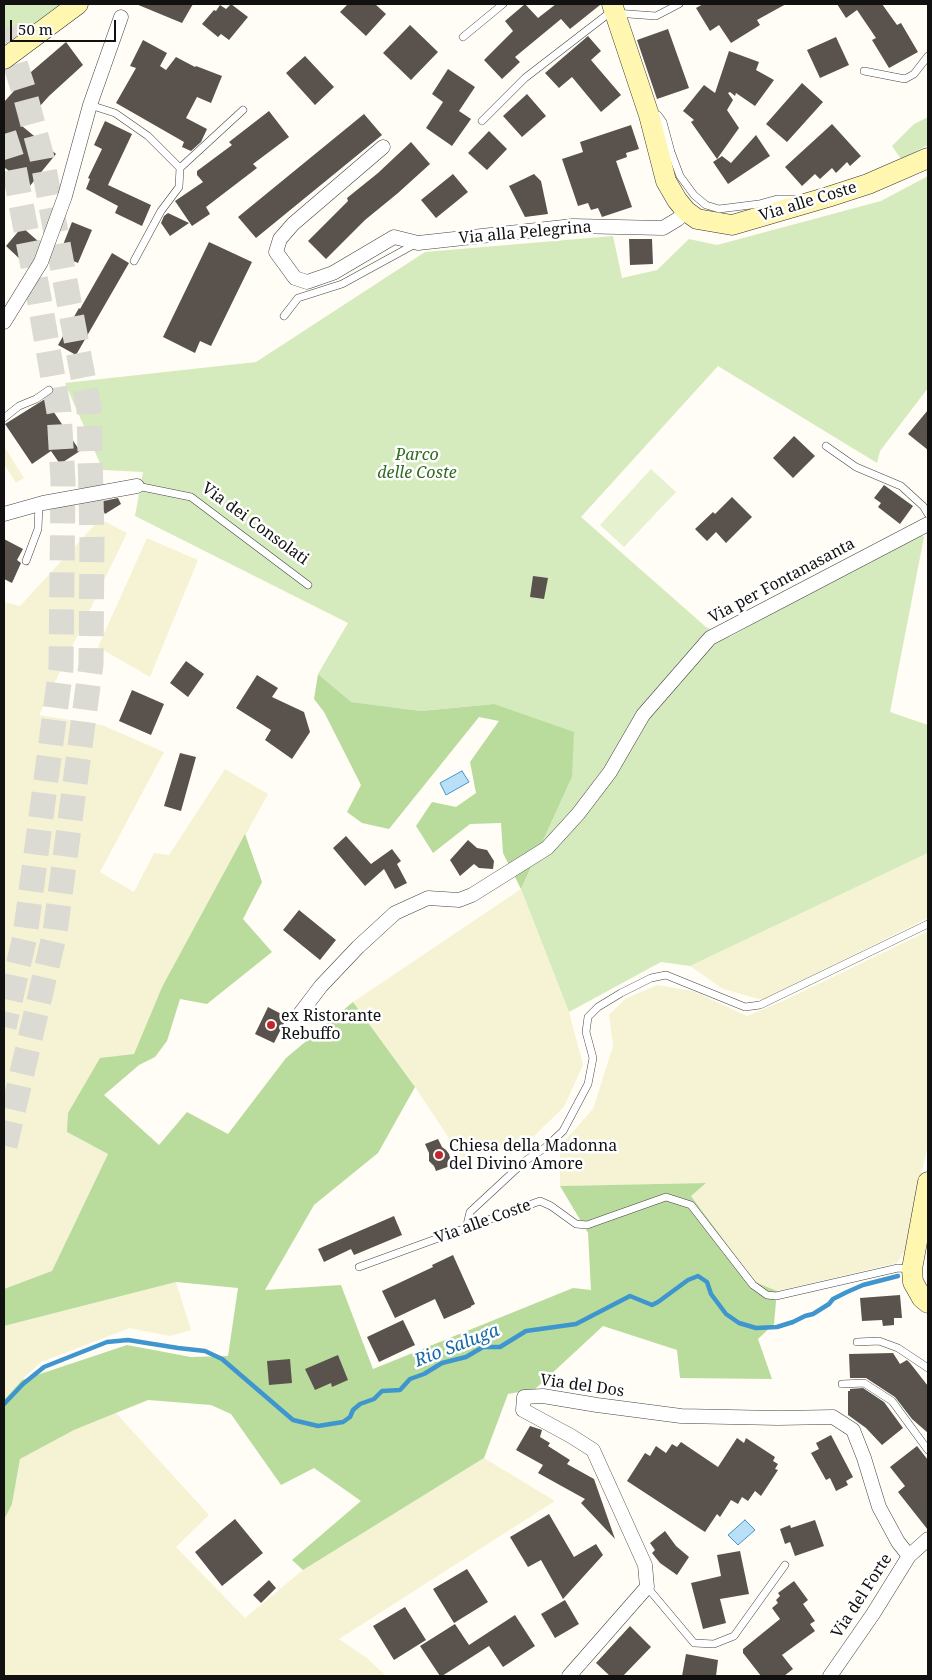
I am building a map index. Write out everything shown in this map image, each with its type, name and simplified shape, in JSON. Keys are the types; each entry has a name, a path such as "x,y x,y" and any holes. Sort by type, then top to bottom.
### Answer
{"street":[{"path":"4,59 78,4"},
{"path":"614,8 649,115 666,181 686,212"},
{"path":"4,322 40,262 65,196 90,105 121,17"},
{"name":"Via alla Pelegrina","path":"383,147 293,224 280,239 276,252 295,278 307,282 333,273 394,237 418,243 573,226 663,228 686,212"},
{"name":"Via alle Coste","path":"686,212 708,222 732,225 868,184 928,158"},
{"name":"Via dei Consolati","path":"4,514 39,504 136,486"},
{"name":"Via per Fontanasanta","path":"299,1015 321,986 358,947 396,913 428,898 460,900 472,895 547,848 578,814 610,772 644,715 710,638 928,524"},
{"path":"928,1182 912,1269 913,1282 922,1298 928,1303"},
{"name":"Via del Dos","path":"648,1587 645,1565 593,1450 563,1431 523,1410 524,1396 542,1396 597,1406 681,1416 833,1417 853,1430 879,1507 898,1542 909,1556"},
{"name":"Via del Forte","path":"830,1676 873,1614 909,1556 928,1539"},
{"path":"568,1676 648,1587"}],"lane":[{"path":"463,37 503,4"},
{"path":"482,121 525,78 614,8 656,16 679,4"},
{"path":"864,71 905,79 914,74 928,56"},
{"path":"90,105 114,113 148,136 180,168"},
{"path":"134,261 162,211 179,187 180,168 243,110"},
{"path":"649,115 658,115 663,122 680,176 694,195 706,205 719,209 743,207 778,199 793,199 802,205"},
{"name":"Via alla Pelegrina","path":"284,316 298,298 342,284 418,243"},
{"path":"4,418 19,406 36,399 49,390"},
{"path":"826,446 856,467 901,486 923,506 928,514"},
{"name":"Via dei Consolati","path":"136,486 191,497 308,585"},
{"path":"26,561 38,529 39,504"},
{"path":"466,1228 470,1212 526,1161 546,1147 563,1131 588,1084 593,1058 586,1032 588,1017 598,1007 620,993 651,978 666,975 745,1007 760,1005 928,924"},
{"name":"Via alle Coste","path":"359,1267 540,1201 551,1206 576,1224 587,1225 666,1196 691,1205 753,1285 767,1295 776,1296 898,1268 912,1269"},
{"path":"858,1342 879,1341 898,1348 928,1368"},
{"path":"842,1384 864,1383 892,1401 928,1450"},
{"path":"648,1587 694,1643 714,1644 734,1636 785,1565"}],"shaded area":[{"path":"4,446 24,478 16,483 4,464"},
{"path":"100,519 127,533 39,715 102,725 164,752 100,872 134,892 154,853 169,855 225,769 268,794 162,987 134,1054 67,1132 108,1154 52,1272 4,1289 4,602 20,606"},
{"path":"147,538 198,560 150,677 98,647"},
{"path":"928,853 928,918 762,1000 723,989 690,966"},
{"path":"521,889 569,1012 583,1065 564,1107 534,1136 462,1158 415,1087 353,1002"},
{"path":"928,931 928,1144 905,1251 897,1263 777,1291 755,1282 691,1196 705,1183 560,1186 560,1146 593,1109 613,1046 609,1015 625,999 657,985 693,991 747,1016 783,1001"},
{"path":"176,1282 191,1330 170,1336 130,1328 41,1362 4,1400 4,1326"},
{"path":"116,1413 209,1515 176,1547 245,1618 303,1570 484,1458 555,1501 339,1639 367,1658 386,1676 4,1676 4,1520 12,1504 20,1459 74,1430"}],"green space":[{"path":"4,4 65,4 4,51"},
{"path":"928,117 928,145 901,159 892,146 914,124"},
{"name":"Parco delle Coste","path":"928,176 928,388 880,451 877,463 718,366 581,517 706,627 730,637 918,532 924,537 890,712 928,725 928,853 690,966 661,962 569,1012 521,889 572,777 494,704 421,711 350,702 318,674 348,623 135,516 143,472 103,470 65,383 256,362 425,252 613,236 622,278 657,270 689,239 717,245 881,201"},
{"path":"651,469 676,492 624,547 600,525"},
{"path":"318,674 351,702 421,711 494,704 574,732 572,777 521,889 503,853 501,823 470,824 433,853 416,826 432,802 456,807 476,793 470,762 499,721 479,717 389,829 362,823 347,812 361,785 324,712 314,699"},
{"path":"245,834 262,882 243,919 272,952 207,1004 180,999 167,1041 155,1057 139,1065 104,1095 159,1145 187,1112 228,1134 286,1058 353,1002 415,1087 378,1153 314,1205 265,1290 341,1285 373,1369 573,1288 591,1290 588,1233 560,1186 706,1183 691,1196 755,1282 777,1291 774,1324 758,1339 772,1379 680,1378 677,1350 603,1326 535,1389 508,1394 484,1458 303,1570 292,1560 361,1501 314,1468 281,1485 231,1414 211,1405 148,1400 74,1430 20,1459 12,1504 4,1520 4,1400 22,1380 127,1345 191,1357 228,1356 238,1288 176,1282 4,1326 4,1289 52,1271 108,1154 67,1132 68,1113 100,1058 134,1054 162,987"}],"water":[{"path":"462,771 469,782 446,795 440,783"},
{"path":"745,1520 755,1530 738,1545 728,1535"}],"building":[{"path":"136,4 193,4 182,23"},
{"path":"231,4 248,17 229,40 221,34 218,37 202,24 220,5 226,9"},
{"path":"348,4 375,4 386,14 366,36 340,12"},
{"path":"525,4 538,18 556,4 600,5 570,29 561,19 515,57 520,62 502,79 484,60 513,31 505,21"},
{"path":"703,4 786,4 757,20 760,25 731,43 719,25 710,31 696,8"},
{"path":"837,4 882,4 897,25 901,23 918,52 889,68 872,40 876,38 857,10 846,18"},
{"path":"410,25 438,52 411,80 383,53"},
{"path":"668,29 689,88 657,99 637,40"},
{"path":"588,36 601,51 591,60 621,95 601,112 572,77 559,88 545,73"},
{"path":"836,37 849,65 820,78 807,50"},
{"path":"143,40 167,53 160,66 166,70 176,57 195,67 222,76 211,103 197,97 186,118 207,129 201,142 191,151 182,147 184,142 116,103 136,68 130,66"},
{"path":"66,42 83,65 49,96 22,126 56,154 29,187 4,167 4,102 31,72"},
{"path":"729,51 759,62 756,70 774,80 755,106 736,93 735,96 730,92 728,93 733,100 727,110 739,128 717,159 691,122 694,120 683,111 704,85 715,93"},
{"path":"305,56 334,87 315,105 286,73"},
{"path":"448,69 475,87 459,111 471,119 452,146 426,128 443,102 432,94"},
{"path":"802,83 823,102 787,142 766,124"},
{"path":"527,94 546,116 522,137 503,116"},
{"path":"269,111 289,137 253,164 257,168 206,207 210,214 192,226 175,201 203,182 197,175 197,171 232,145 229,142"},
{"path":"364,114 382,135 256,238 238,217"},
{"path":"105,121 132,134 108,185 151,205 142,226 115,213 118,206 86,189 90,179 88,178 102,149 94,145"},
{"path":"832,124 861,156 850,166 847,162 836,173 832,168 820,179 815,174 802,186 785,167"},
{"path":"631,125 639,149 626,153 627,157 616,161 632,207 602,217 598,208 591,210 588,203 578,206 562,159 583,152 580,142"},
{"path":"489,131 507,149 487,170 468,153"},
{"path":"756,135 770,156 728,184 713,162 722,156 731,163"},
{"path":"411,142 430,164 365,220 326,259 308,241 348,201 347,198 378,173"},
{"path":"453,174 468,192 436,218 421,200"},
{"path":"534,174 541,181 548,214 525,217 509,186"},
{"path":"168,213 189,223 170,236 161,223 164,216"},
{"path":"72,222 92,230 78,263 59,255"},
{"path":"22,227 39,242 22,261 6,246"},
{"path":"629,239 652,239 653,264 630,265"},
{"path":"209,242 252,262 211,346 200,341 195,353 163,337"},
{"path":"112,253 129,263 76,355 58,345"},
{"path":"45,399 80,451 60,464 51,451 32,464 5,424"},
{"path":"928,410 928,450 908,434"},
{"path":"794,436 815,456 793,478 773,458"},
{"path":"884,485 913,506 900,524 878,507 881,503 874,498"},
{"path":"732,497 752,517 726,543 716,532 707,541 695,529 713,512 715,514"},
{"path":"118,498 121,504 105,514 99,502"},
{"path":"4,539 23,549 17,560 21,563 12,583 4,579"},
{"path":"533,576 548,578 544,599 530,597"},
{"path":"186,661 204,674 188,697 170,683"},
{"path":"257,675 278,688 272,697 304,712 310,732 292,759 265,740 271,730 236,708"},
{"path":"132,690 164,704 151,735 119,721"},
{"path":"180,753 196,757 181,811 164,806"},
{"path":"346,836 371,864 392,849 401,861 397,864 407,883 395,889 384,869 365,886 333,848"},
{"path":"468,840 477,848 487,850 494,861 493,869 479,868 474,864 460,876 450,860"},
{"path":"299,910 336,940 320,960 283,930"},
{"name":"ex Ristorante Rebuffo","path":"268,1007 287,1017 274,1043 255,1034"},
{"name":"Chiesa della Madonna del Divino Amore","path":"438,1139 442,1147 449,1154 450,1158 448,1161 450,1166 436,1171 429,1161 429,1153 425,1144"},
{"path":"394,1216 402,1235 354,1255 351,1249 324,1262 318,1249"},
{"path":"453,1255 475,1304 444,1319 435,1299 395,1318 382,1291 433,1267 432,1265"},
{"path":"900,1295 902,1318 894,1318 894,1325 883,1326 882,1320 862,1321 860,1298"},
{"path":"403,1320 415,1345 379,1362 367,1337"},
{"path":"893,1353 900,1364 907,1360 928,1386 928,1433 912,1419 895,1397 866,1378 850,1378 849,1354"},
{"path":"338,1355 348,1380 332,1387 331,1383 315,1390 305,1369"},
{"path":"290,1359 292,1383 269,1385 267,1361"},
{"path":"863,1388 884,1402 903,1428 882,1445 866,1428 848,1415 848,1391 850,1389"},
{"path":"530,1426 542,1430 540,1437 550,1443 548,1446 570,1460 567,1464 594,1479 615,1539 581,1503 585,1499 538,1473 543,1465 516,1450"},
{"path":"831,1435 853,1477 846,1481 848,1485 836,1491 830,1478 826,1480 811,1453 819,1449 816,1443"},
{"path":"737,1438 744,1443 746,1438 775,1457 773,1461 778,1464 775,1469 778,1470 761,1496 755,1491 748,1501 742,1497 738,1504 731,1500 720,1517 717,1514 705,1532 627,1481 645,1453 650,1456 656,1446 666,1453 672,1444 677,1447 681,1442 718,1467"},
{"path":"917,1446 928,1460 928,1530 898,1492 905,1486 890,1467"},
{"path":"549,1514 574,1557 596,1544 603,1555 563,1599 541,1560 528,1567 510,1537"},
{"path":"235,1519 263,1553 222,1586 195,1552"},
{"path":"815,1520 824,1546 795,1556 790,1542 785,1544 780,1529 790,1525 791,1528"},
{"path":"665,1531 676,1546 689,1557 677,1575 660,1563 652,1553 655,1550 650,1543"},
{"path":"740,1551 749,1594 720,1599 726,1623 703,1629 691,1583 721,1576 717,1555"},
{"path":"467,1569 488,1602 454,1623 433,1589"},
{"path":"269,1580 276,1588 261,1603 253,1595"},
{"path":"794,1581 808,1600 803,1604 815,1621 810,1624 815,1631 782,1655 793,1669 784,1676 761,1676 743,1653 743,1649 780,1619 772,1608 778,1603 776,1600 780,1596 778,1593"},
{"path":"565,1600 579,1624 555,1638 541,1614"},
{"path":"405,1607 426,1640 394,1660 373,1626"},
{"path":"515,1615 535,1646 503,1667 489,1646 440,1676 420,1646 455,1624 469,1645"},
{"path":"630,1626 651,1647 623,1676 610,1676 596,1663"},
{"path":"686,1654 718,1660 716,1676 682,1676"}],"waterway":[{"name":"Rio Saluga","path":"4,1404 23,1384 44,1367 107,1342 128,1340 205,1351 222,1359 293,1420 318,1426 343,1422 350,1417 353,1410 360,1404 374,1399 382,1391 400,1390 410,1379 424,1374 442,1363 466,1357 483,1347 500,1347 526,1331 576,1324 630,1296 652,1305 688,1280 698,1276 707,1282 711,1294 726,1314 739,1323 756,1328 777,1327 793,1322 813,1314 829,1304 833,1299 847,1292 863,1285 898,1276"}],"tunnel":[{"path":"4,29 24,91 42,158 89,409 92,540 91,664 55,932 4,1150"},
{"path":"4,134 13,162 59,412 63,481 61,668 25,936 4,1027"}],"place":[{"name":"ex Ristorante Rebuffo","path":"271,1025"},
{"name":"Chiesa della Madonna del Divino Amore","path":"439,1155"}]}
